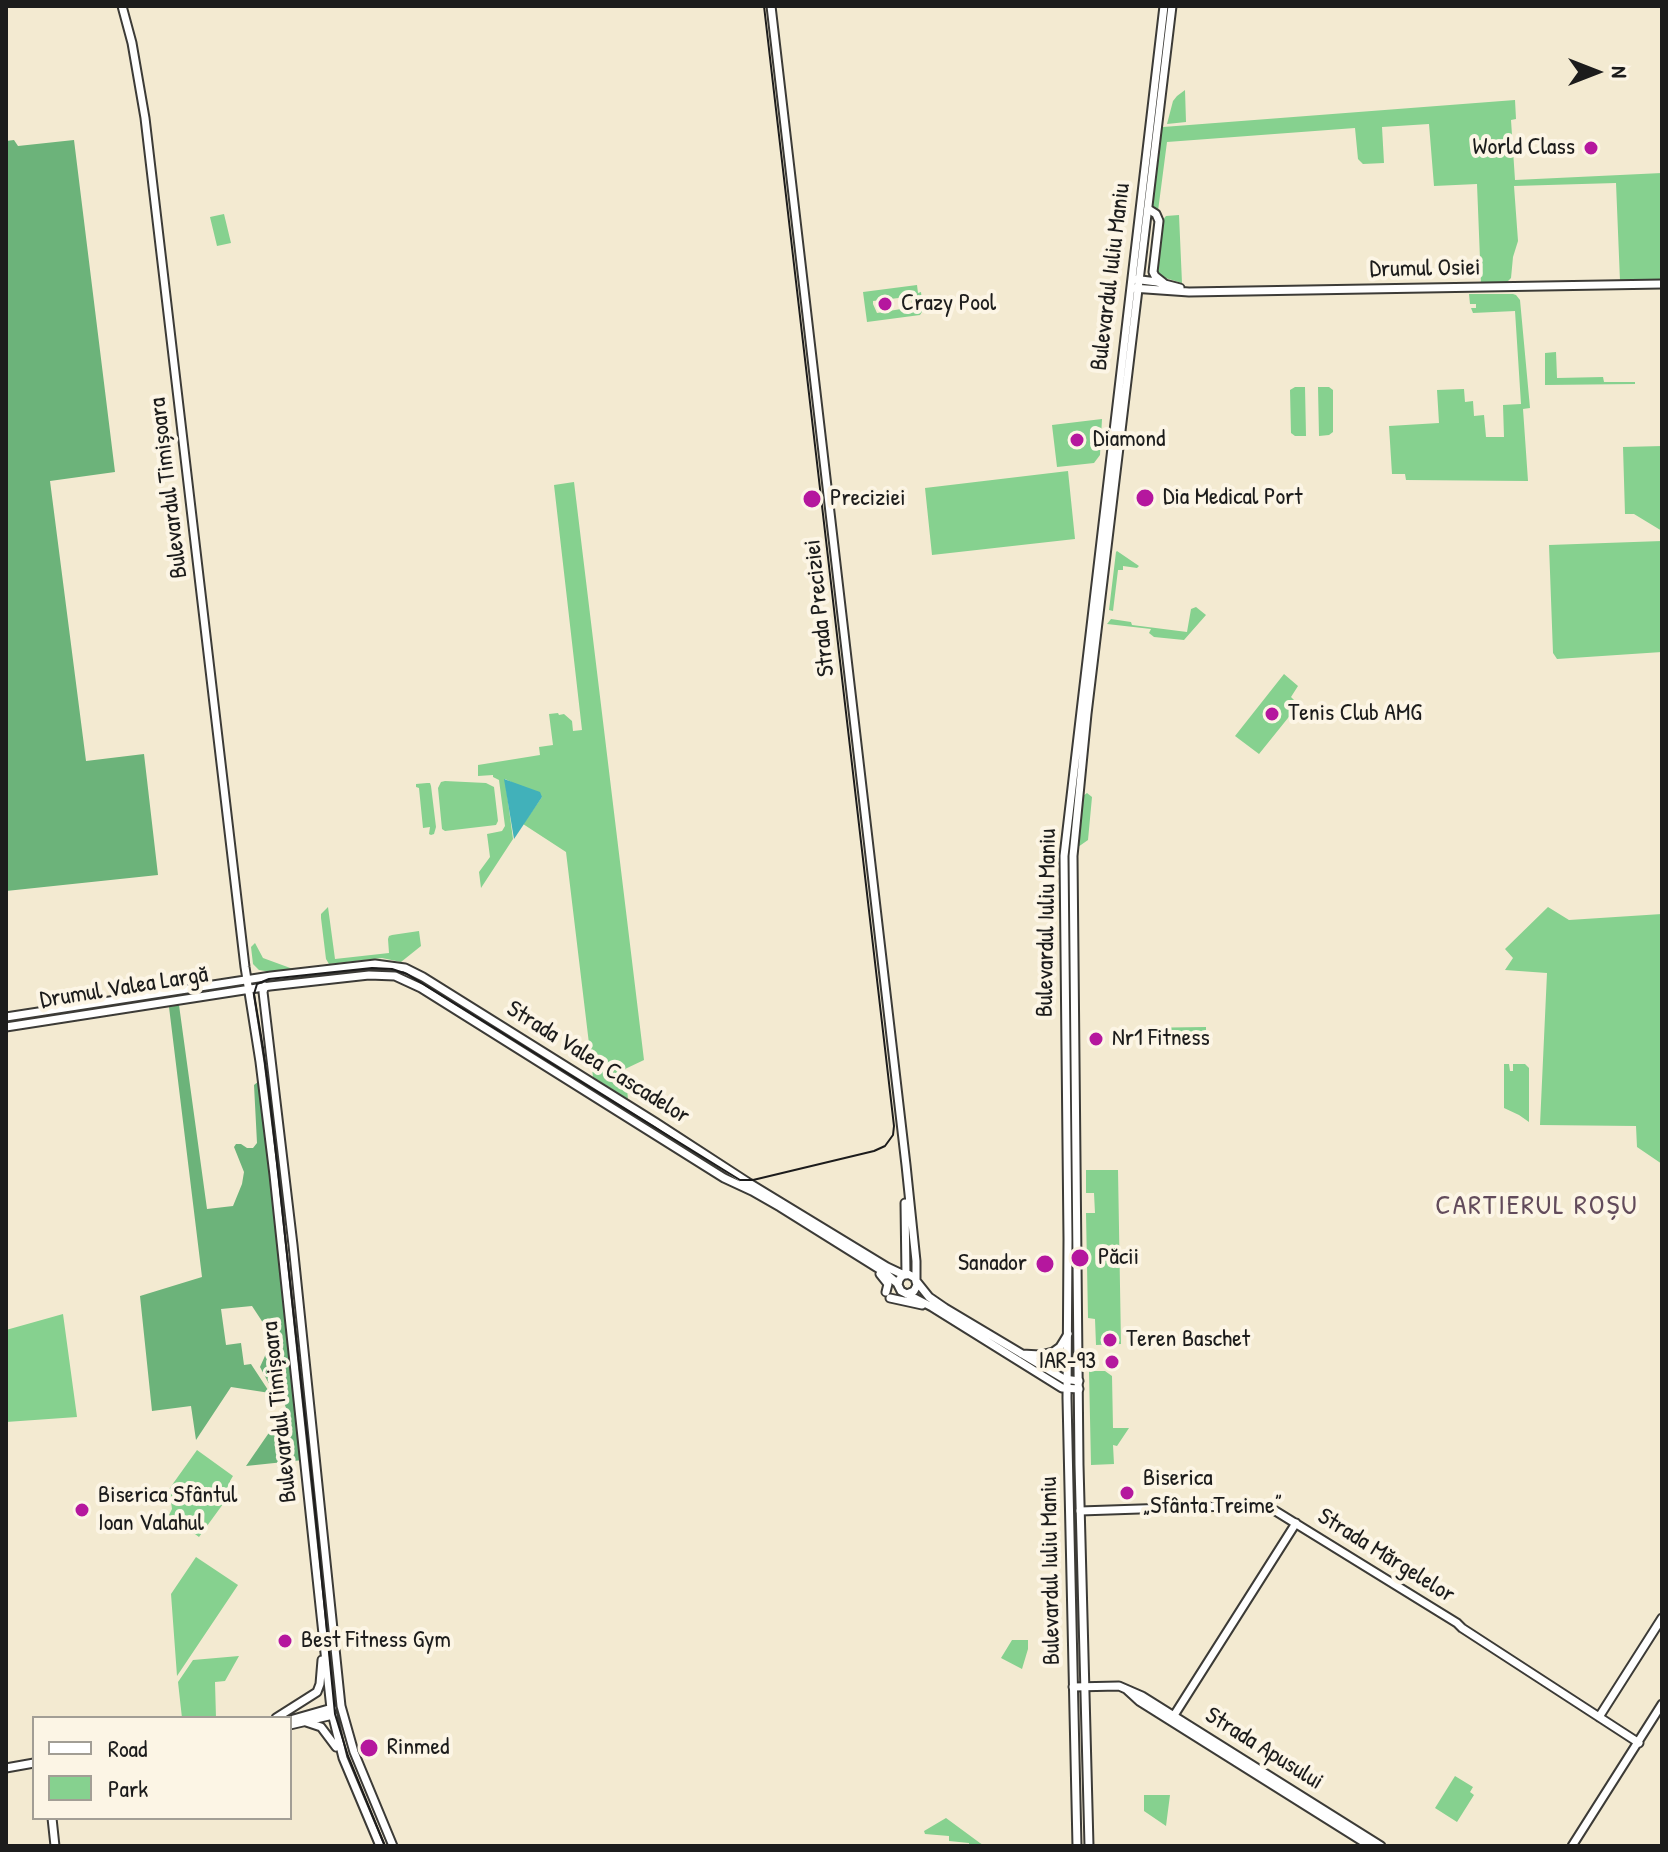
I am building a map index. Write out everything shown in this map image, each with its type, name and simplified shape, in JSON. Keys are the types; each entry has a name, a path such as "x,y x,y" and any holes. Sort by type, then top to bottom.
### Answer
{"main road":[{"name":"Bulevardul Timișoara","path":"122,6 142,93 245,967 251,979 249,989 273,1160 331,1712 343,1758 380,1846"},
{"name":"Strada Preciziei","path":"771,6 904,1157 905,1275"},
{"name":"Bulevardul Iuliu Maniu","path":"1135,284 1148,209 1164,6"},
{"name":"Bulevardul Iuliu Maniu","path":"1077,1846 1067,1385 1064,848 1075,786 1162,57 1172,6"},
{"path":"1148,209 1156,214 1159,221 1153,272 1165,284"},
{"name":"Drumul Osiei","path":"1135,284 1165,284 1189,292"},
{"name":"Drumul Osiei","path":"1135,284 1189,292 1662,284"},
{"name":"Bulevardul Iuliu Maniu","path":"1075,786 1073,891 1080,1511 1089,1846"},
{"path":"372,964 372,974"},
{"name":"Strada Valea Cascadelor","path":"251,979 372,964 387,964 411,971 749,1183 890,1269 905,1275"},
{"name":"Strada Valea Cascadelor","path":"249,989 372,974 395,976 411,983 724,1178 758,1194 898,1284"},
{"path":"251,979 263,989"},
{"name":"Drumul Valea Largă","path":"6,1017 251,979"},
{"name":"Drumul Valea Largă","path":"6,1027 249,989"},
{"name":"Bulevardul Timișoara","path":"263,989 342,1709 361,1770 393,1846"},
{"path":"473,1021 478,1012"},
{"path":"520,1051 526,1042"},
{"name":"Strada Preciziei","path":"906,1189 917,1281"},
{"path":"890,1269 900,1264 906,1248"},
{"path":"870,1264 887,1282 888,1295 932,1307"},
{"path":"1067,1385 936,1302 911,1275 900,1278 898,1284 901,1291 1062,1388 1079,1385"},
{"path":"907,1294 916,1290 917,1281"},
{"path":"1019,1353 1040,1355 1053,1352 1069,1332"},
{"path":"293,1353 303,1351"},
{"name":"Strada Mărgelelor","path":"1080,1511 1269,1507 1448,1617 1639,1743"},
{"path":"1172,1718 1296,1523"},
{"path":"1599,1717 1662,1618"},
{"path":"279,1716 319,1689 323,1634"},
{"path":"326,1670 337,1668"},
{"name":"Strada Apusului","path":"1073,1687 1125,1688 1375,1845"},
{"path":"1572,1846 1662,1704"},
{"path":"292,1722 342,1709"},
{"path":"306,1722 331,1712"},
{"path":"292,1722 321,1727 343,1758"},
{"path":"6,1768 32,1763"},
{"path":"52,1820 55,1846"}],"green space":[{"path":"1185,90 1186,122 1167,124 1173,101"},
{"path":"1515,100 1516,119 1511,120 1515,180 1662,173 1662,280 1620,281 1616,183 1514,186 1518,241 1511,278 1506,283 1481,284 1477,184 1434,186 1429,124 1382,127 1384,163 1363,164 1358,159 1355,128 1167,142 1158,211 1152,204 1163,127"},
{"path":"14,140 18,146 74,140 115,472 50,481 86,761 144,754 158,875 6,891 6,141"},
{"path":"224,214 231,243 217,246 210,217"},
{"path":"1179,215 1182,283 1162,277 1155,269 1161,222 1166,216"},
{"path":"917,285 923,310 920,315 867,322 863,292","holes":["911,299 912,307 908,310 877,313 873,304 873,301"]},
{"path":"1469,294 1513,294 1520,300 1530,408 1523,409 1528,481 1406,480 1405,474 1392,474 1389,426 1439,423 1437,390 1464,389 1465,402 1473,401 1474,416 1484,415 1486,437 1504,437 1503,405 1521,404 1515,311 1473,313 1471,308 1476,308 1476,304 1470,304"},
{"path":"1556,352 1557,378 1603,377 1604,382 1635,384 1545,385 1545,353"},
{"path":"1305,387 1306,436 1291,433 1290,390"},
{"path":"1318,387 1333,390 1333,432 1329,435 1319,436"},
{"name":"Diamond","path":"1102,419 1100,455 1094,463 1057,467 1052,425"},
{"path":"1662,446 1662,531 1634,514 1625,514 1623,447"},
{"path":"1068,471 1075,539 932,555 925,488"},
{"path":"574,482 644,1060 625,1069 628,1099 593,1077 566,852 523,824 542,797 505,779 513,839 481,888 479,872 490,857 487,834 502,831 505,826 499,780 493,775 478,776 478,765 540,755 539,747 553,745 549,714 564,714 572,721 573,731 582,730 554,485"},
{"path":"1662,541 1662,652 1557,659 1553,653 1549,545"},
{"path":"1117,551 1139,566 1123,566 1123,570 1118,570 1113,611 1109,610"},
{"path":"1196,607 1206,615 1184,640 1154,637 1149,633 1151,629 1107,624 1111,619 1187,632 1191,609"},
{"name":"Tenis Club AMG","path":"1284,674 1298,686 1291,697 1295,701 1288,709 1292,713 1259,754 1235,736"},
{"path":"445,781 486,783 494,787 496,825 442,829 438,788"},
{"path":"430,783 436,827 431,835 430,827 423,828 419,788 416,787 416,784"},
{"path":"1087,793 1092,797 1088,840 1078,847 1083,796"},
{"path":"328,907 335,959 389,953 388,939 392,935 419,931 421,946 401,962 382,958 329,964 321,918"},
{"path":"1548,907 1569,920 1662,914 1662,1164 1637,1147 1636,1126 1540,1125 1547,973 1505,970 1513,958 1505,949"},
{"path":"255,943 263,958 293,969 259,970 253,964 251,947"},
{"path":"179,1005 207,1209 233,1206 242,1184 244,1172 234,1147 241,1144 253,1148 257,1143 254,1085 259,1081 303,1460 246,1466 286,1408 282,1397 274,1393 260,1367 273,1338 252,1306 221,1309 226,1345 241,1343 244,1365 251,1364 270,1393 231,1387 196,1440 191,1406 152,1411 140,1296 202,1277 169,1007"},
{"path":"1206,1027 1206,1039 1135,1039 1135,1028"},
{"path":"1504,1064 1509,1064 1510,1071 1513,1071 1513,1064 1525,1064 1529,1068 1529,1122 1504,1108"},
{"path":"1086,1170 1118,1170 1121,1344 1096,1345 1095,1319 1088,1318 1086,1213 1095,1213 1094,1193 1086,1193"},
{"path":"63,1314 77,1417 6,1422 6,1330"},
{"path":"1089,1371 1105,1371 1112,1376 1113,1428 1129,1428 1117,1446 1113,1445 1114,1464 1091,1465"},
{"path":"197,1450 233,1476 231,1493 199,1537 169,1515 172,1509 171,1502 167,1500 167,1492"},
{"path":"196,1557 238,1585 177,1676 171,1594"},
{"path":"1012,1640 1028,1640 1022,1669 1001,1658"},
{"path":"239,1656 225,1681 215,1682 216,1716 182,1716 178,1682 193,1660"},
{"path":"1455,1776 1473,1787 1470,1792 1474,1795 1457,1822 1435,1808"},
{"path":"1144,1795 1170,1795 1166,1826 1144,1811"},
{"path":"946,1818 985,1846 969,1846 969,1843 949,1841 949,1836 925,1834 924,1831"}],"water":[{"path":"504,779 540,792 542,797 514,839"}],"tram line":[{"path":"385,1846 348,1756 335,1714 270,1100 254,994 257,984 269,979 372,968 407,974 740,1180 753,1180 874,1151 885,1146 893,1135 764,6"}],"place":[{"name":"World Class","path":"1591,148"},
{"name":"Crazy Pool","path":"885,304"},
{"name":"Diamond","path":"1077,440"},
{"name":"Dia Medical Port","path":"1145,498"},
{"name":"Preciziei","path":"812,499"},
{"name":"Tenis Club AMG","path":"1272,714"},
{"name":"Nr1 Fitness","path":"1096,1039"},
{"name":"Păcii","path":"1080,1258"},
{"name":"Sanador","path":"1045,1264"},
{"name":"Teren Baschet","path":"1110,1340"},
{"name":"IAR-93","path":"1112,1362"},
{"name":"Biserica „Sfânta Treime”","path":"1127,1493"},
{"name":"Biserica Sfântul Ioan Valahul","path":"82,1510"},
{"name":"Best Fitness Gym","path":"285,1641"},
{"name":"Rinmed","path":"369,1748"}],"district":[{"name":"CARTIERUL ROȘU","path":"1537,1207"}]}
